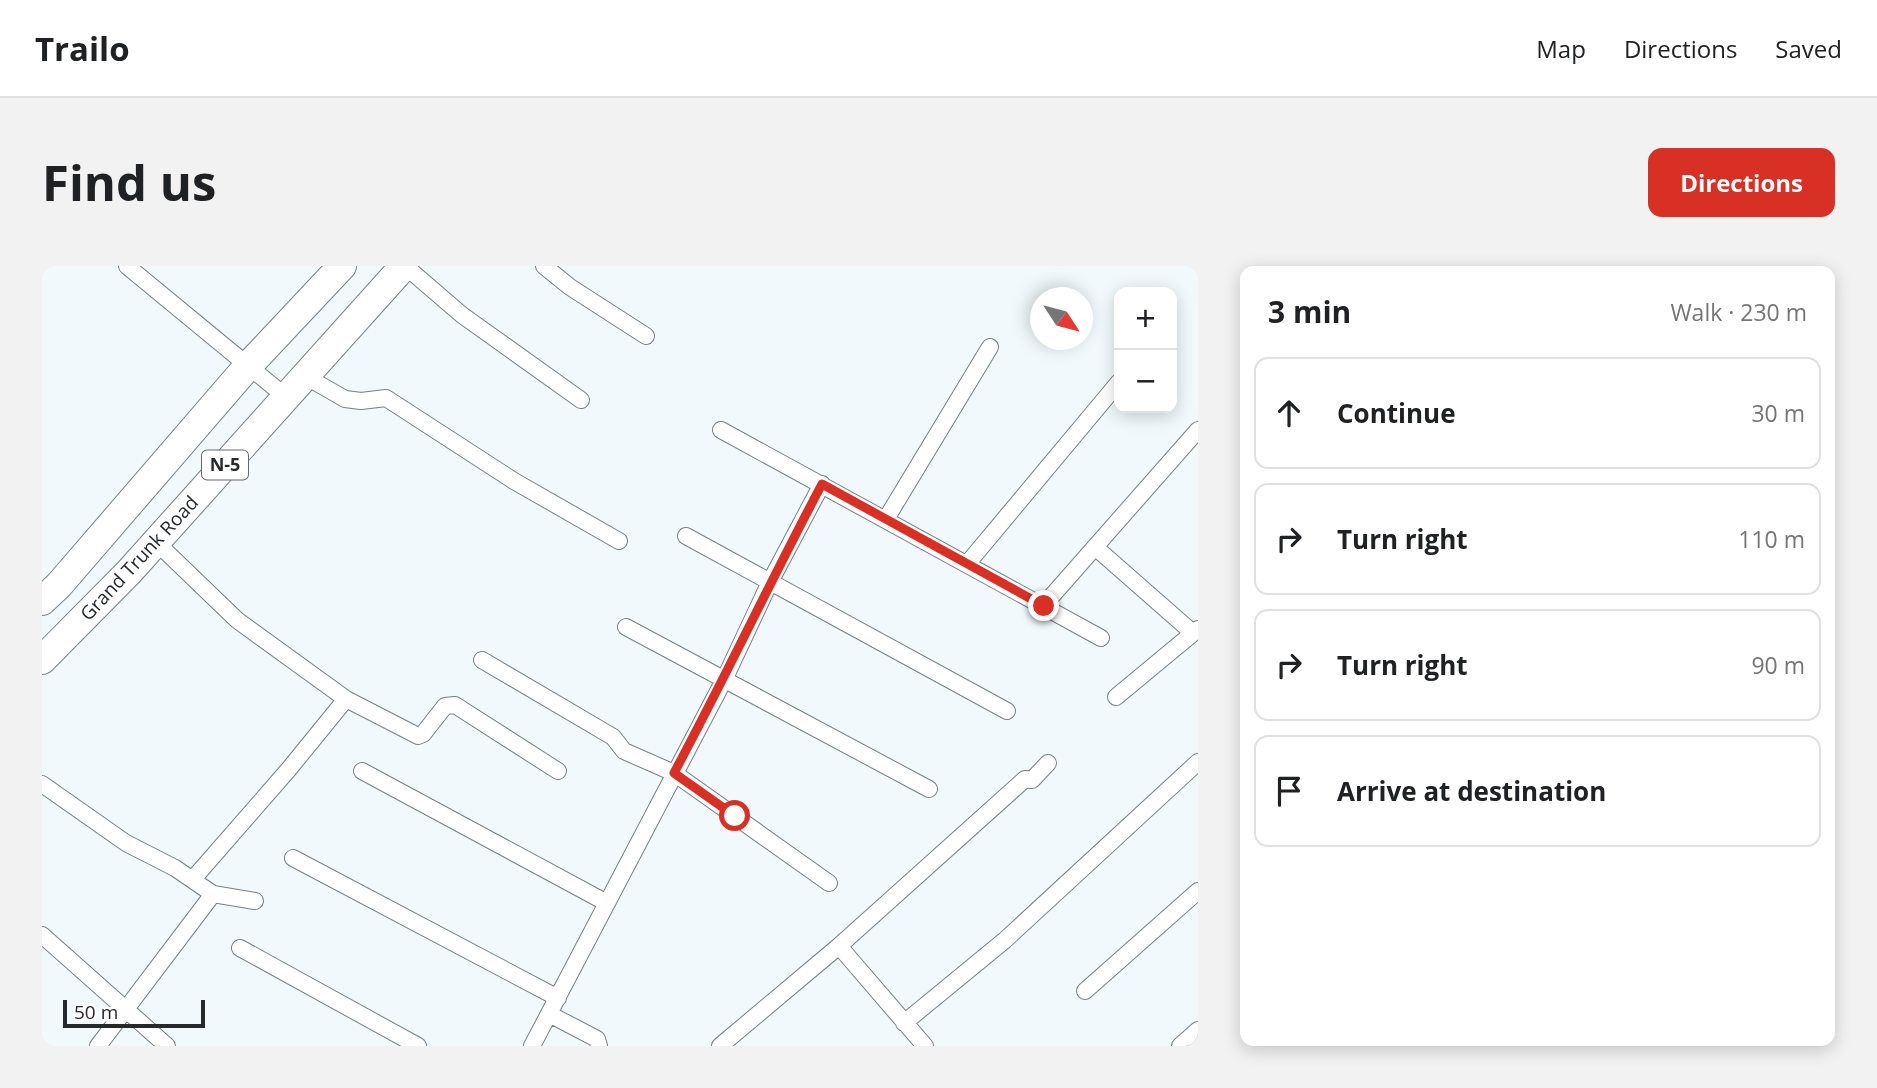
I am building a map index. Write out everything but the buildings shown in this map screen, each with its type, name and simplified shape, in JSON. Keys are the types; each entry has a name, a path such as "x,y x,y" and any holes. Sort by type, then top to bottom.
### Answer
{"highway":[{"name":"N-5","path":"42,601 59,585 248,366 342,266"},
{"name":"Grand Trunk Road","path":"42,660 129,572 404,266"}],"street":[{"path":"127,266 286,397"},
{"path":"404,266 463,315 581,400"},
{"path":"544,266 570,287 646,335"},
{"path":"886,519 990,347"},
{"path":"305,376 345,399 361,401 386,398 514,481 619,541"},
{"path":"967,564 1114,388"},
{"path":"722,430 1101,638"},
{"path":"1044,606 1198,430"},
{"path":"532,1046 724,680 770,582 822,484"},
{"path":"686,536 1007,711"},
{"path":"156,541 237,620 346,699 418,736 423,734 445,706 455,705 558,771"},
{"path":"1095,547 1196,631 1116,697"},
{"path":"626,626 929,789"},
{"path":"481,660 613,737 624,751 674,773 829,883"},
{"path":"193,879 346,699"},
{"path":"904,1023 1005,940 1198,762"},
{"path":"720,1046 839,946 1025,779 1031,780 1048,763"},
{"path":"362,771 607,903"},
{"path":"42,784 125,843 193,879 213,894 255,901"},
{"path":"293,858 558,998"},
{"path":"1085,991 1198,891"},
{"path":"98,1046 213,894"},
{"path":"42,934 167,1046"},
{"path":"839,946 925,1046"},
{"path":"240,948 418,1046"},
{"path":"549,1014 597,1040 599,1046"},
{"path":"1180,1046 1198,1030"}],"route":[{"path":"735,816 674,773 724,680 770,582 822,484 1044,606"}]}
